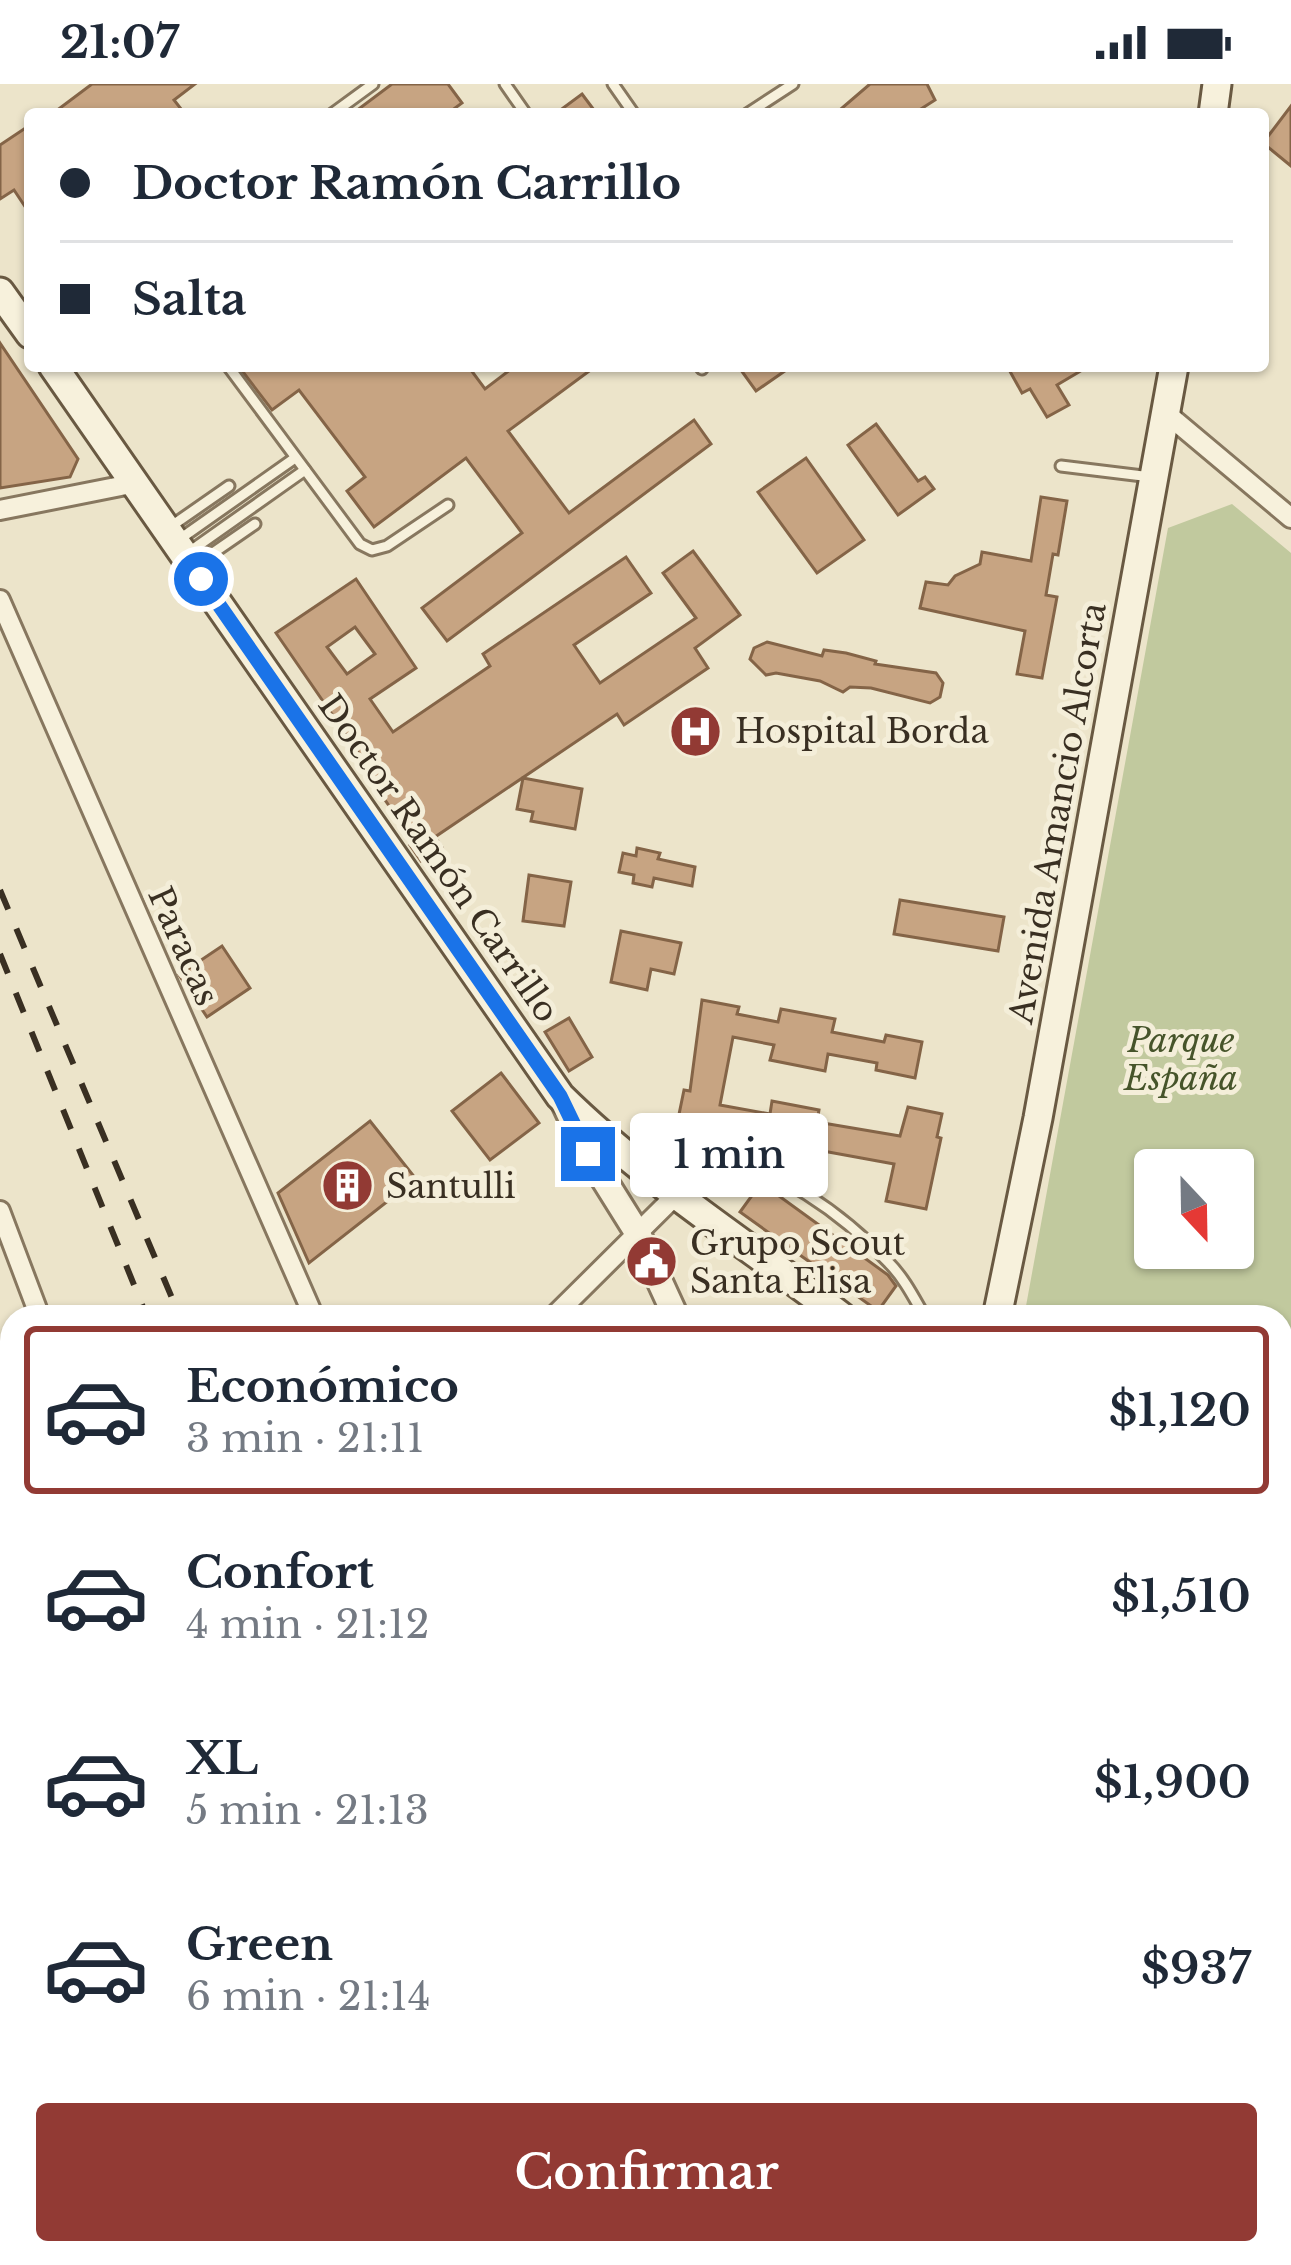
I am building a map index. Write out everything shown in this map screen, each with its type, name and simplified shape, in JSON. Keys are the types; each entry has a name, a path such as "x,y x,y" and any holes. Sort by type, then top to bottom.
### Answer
{"main road":[{"path":"0,292 24,326"},
{"name":"Doctor Ramón Carrillo","path":"57,372 560,1096 670,1190 826,1305"},
{"name":"Avenida Amancio Alcorta","path":"1000,1305 1173,372"},
{"name":"Avenida Amancio Alcorta","path":"1007,1305 1009,1273"}],"street":[{"path":"1167,414 1291,518"},
{"path":"0,510 136,483"},
{"name":"Paracas","path":"0,600 309,1305"},
{"path":"560,1096 588,1154 638,1234 671,1305"},
{"path":"565,1305 638,1234 670,1190"},
{"path":"0,1211 35,1305"}],"lane":[{"path":"340,108 373,84"},
{"path":"756,108 793,84"},
{"path":"232,372 360,544 372,550 387,546 448,505"},
{"path":"180,548 218,512 295,458"},
{"path":"1061,466 1156,478"},
{"path":"180,548 227,525 304,470"},
{"path":"180,548 229,486"},
{"path":"218,512 227,525"},
{"path":"180,548 255,524"},
{"path":"670,1190 692,1167 709,1163 739,1165 802,1190 889,1262 917,1305"}],"green space":[{"name":"Parque España","path":"1232,504 1291,553 1291,1305 1026,1305 1168,528"}],"building":[{"path":"92,84 195,84 174,100 180,108 60,108"},
{"path":"392,84 448,84 462,103 455,108 360,108"},
{"path":"870,84 927,84 935,100 922,108 842,108"},
{"path":"582,94 592,108 563,108"},
{"path":"1291,106 1291,166 1269,148 1269,135"},
{"path":"24,129 24,205 14,190 0,199 0,145"},
{"path":"0,343 78,459 70,477 0,488"},
{"path":"243,372 472,372 485,389 507,372 588,372 508,431 569,513 694,420 711,444 447,641 422,608 522,533 466,458 374,527 347,491 365,477 299,390 272,410"},
{"path":"742,372 783,372 756,391"},
{"path":"1010,372 1079,372 1057,385 1069,405 1047,417 1030,389 1022,393"},
{"path":"876,424 918,481 925,477 934,489 898,515 848,445"},
{"path":"806,458 864,540 817,573 758,492"},
{"path":"1041,497 1067,501 1046,595 1057,597 1042,678 1017,674 1025,631 920,608 926,582 948,585 955,576 980,564 982,552 1031,561"},
{"path":"693,551 740,615 695,648 708,668 624,725 617,714 435,837 442,847 421,861 410,845 414,842 356,758 360,755 276,633 356,579 416,668 370,699 393,732 490,666 483,654 626,557 651,593 574,645 600,683 696,618 663,573","holes":["355,627 375,654 347,674 327,647"]},
{"path":"767,642 822,656 824,650 846,653 875,664 936,673 943,683 940,697 930,703 871,688 850,687 843,692 820,681 766,675 750,659 754,648"},
{"path":"523,778 582,789 575,829 531,821 533,812 517,809"},
{"path":"637,848 660,853 658,859 695,867 692,886 654,878 652,887 633,883 634,875 619,872 623,853 636,856"},
{"path":"529,875 571,882 564,926 523,921"},
{"path":"900,900 1004,917 998,951 894,934"},
{"path":"621,931 681,943 674,974 651,969 647,990 611,982"},
{"path":"222,946 250,988 207,1017 179,975"},
{"path":"702,1000 739,1007 737,1014 778,1022 781,1009 835,1019 832,1032 884,1042 886,1035 922,1042 915,1078 876,1070 877,1063 828,1054 825,1071 770,1060 774,1045 733,1037 720,1105 770,1114 772,1101 819,1110 817,1122 900,1136 908,1107 942,1114 926,1209 886,1201 894,1164 812,1149 810,1158 763,1149 765,1138 717,1128 715,1136 676,1129 684,1090 690,1091"},
{"path":"569,1018 592,1057 569,1071 545,1032"},
{"path":"501,1073 539,1123 490,1160 452,1111"},
{"name":"Santulli","path":"370,1121 416,1179 309,1263 278,1193"},
{"path":"761,1183 888,1275 896,1286 882,1305 870,1305 740,1212"}],"railway":[{"path":"0,890 175,1305"},
{"path":"0,954 142,1305"}],"place":[{"name":"Hospital Borda","path":"696,731"},
{"name":"Santulli","path":"347,1186"},
{"name":"Grupo Scout Santa Elisa","path":"651,1262"}],"route":[{"path":"201,579 560,1096 588,1154"}]}
